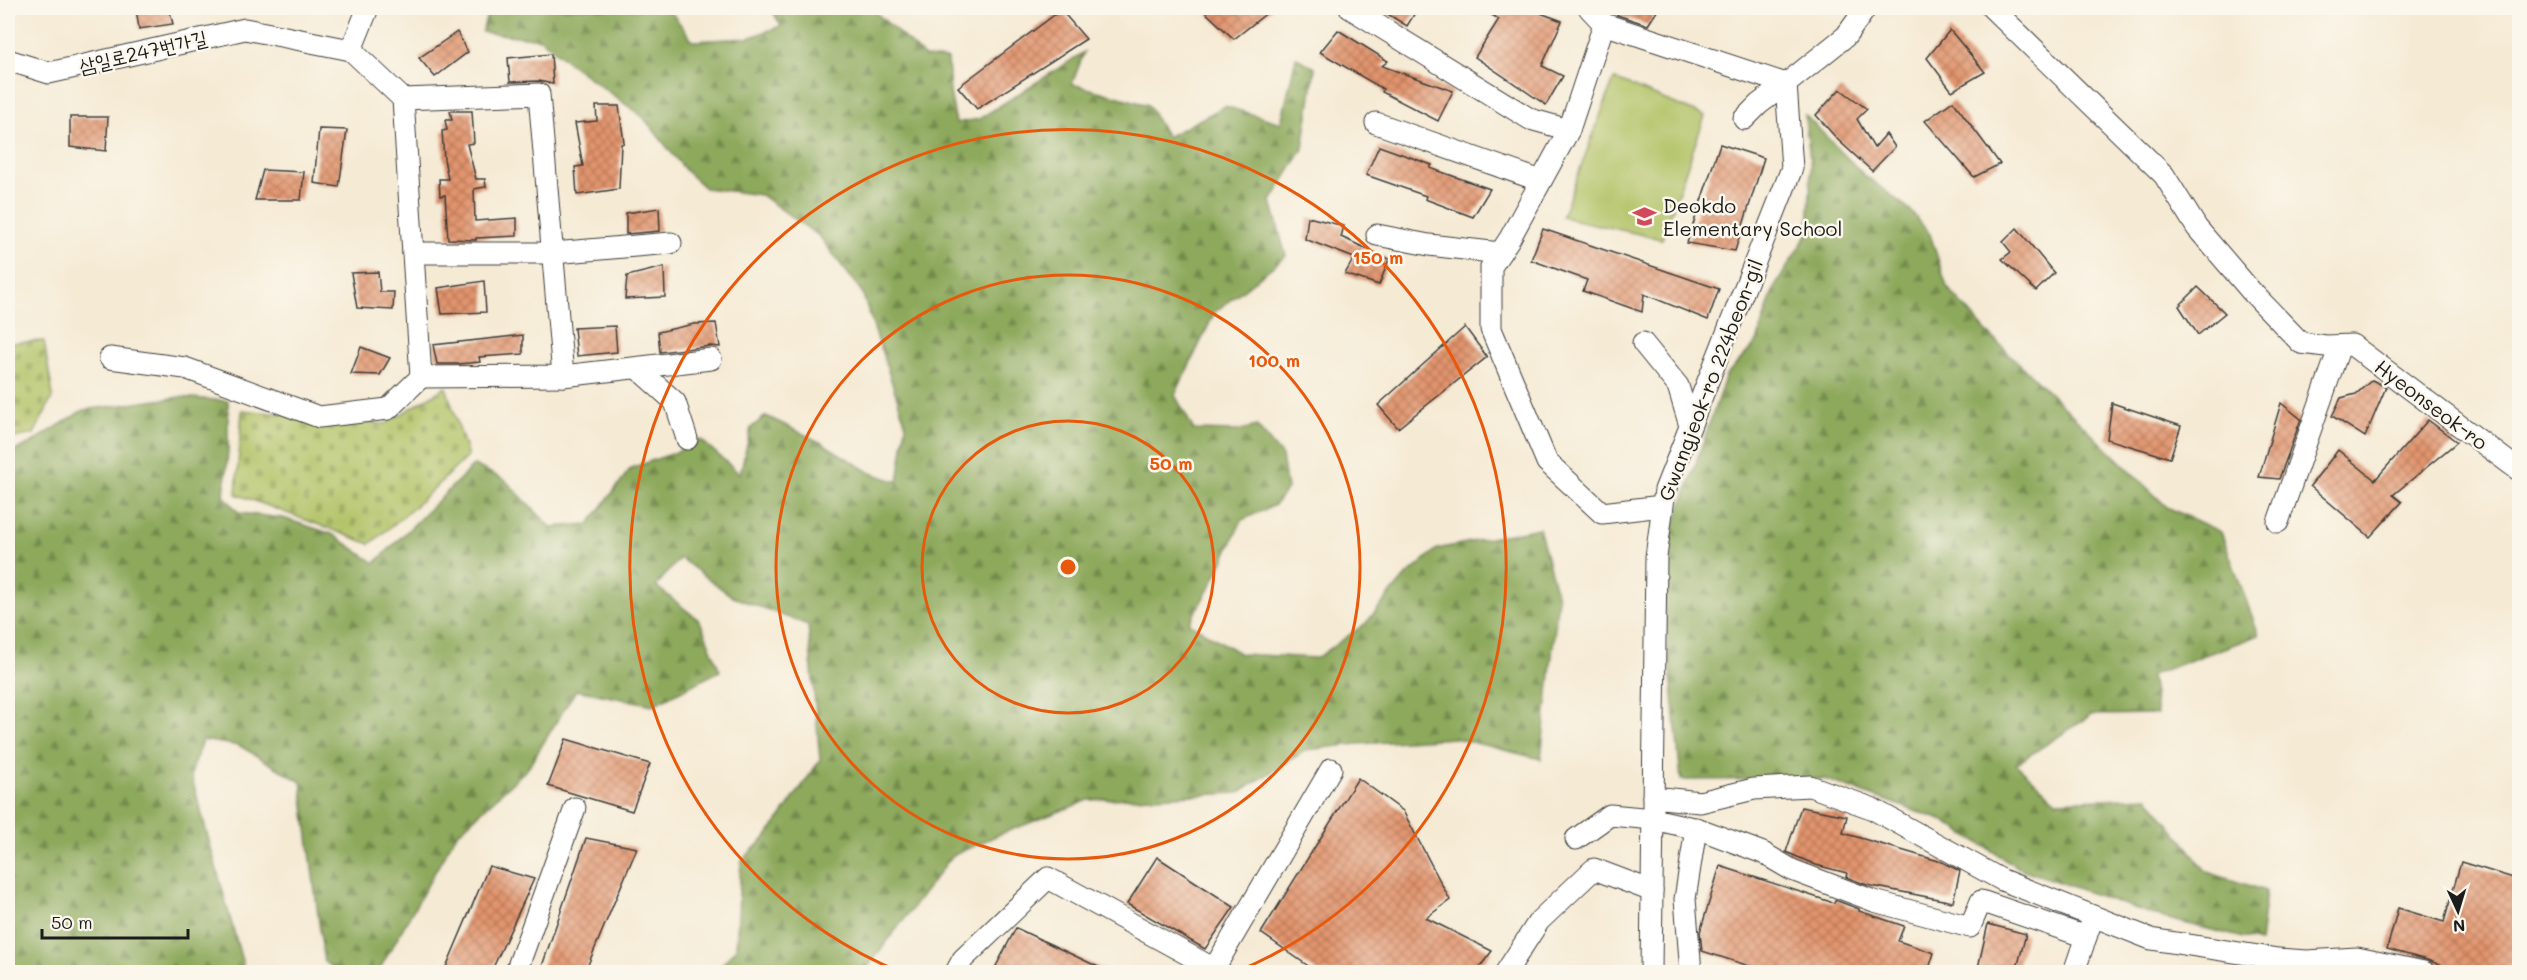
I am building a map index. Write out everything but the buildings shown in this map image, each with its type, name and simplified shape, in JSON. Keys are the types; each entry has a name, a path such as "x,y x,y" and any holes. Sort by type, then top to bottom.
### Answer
{"street":[{"path":"368,8 351,50 403,99 421,377"},
{"path":"1350,8 1530,119 1569,130"},
{"path":"1589,8 1604,24 1786,84"},
{"path":"1744,119 1759,104 1846,36 1866,8"},
{"path":"1992,8 2164,175 2197,228 2250,291 2301,343 2340,346 2278,522"},
{"path":"1604,24 1569,130 1491,267 1491,329 1547,462 1602,513 1662,506"},
{"name":"삼일로247번가길","path":"8,60 49,73 245,29 351,50"},
{"name":"Gwangjeok-ro 224beon-gil","path":"1651,972 1656,557 1662,506 1665,490 1792,168 1786,84"},
{"path":"403,99 539,94 563,376"},
{"path":"1376,123 1541,181"},
{"path":"1377,235 1500,253"},
{"path":"413,253 553,253 671,243"},
{"path":"1643,343 1678,386 1690,426"},
{"name":"Hyeonseok-ro","path":"2340,346 2352,345 2520,471"},
{"path":"110,358 185,368 319,417 388,409 421,377 563,376 711,359"},
{"path":"637,368 675,402 687,439"},
{"path":"956,972 963,959 1048,878 1215,971 1331,769"},
{"path":"1653,797 1700,802 1754,789 1810,786 1871,808 2002,880 2151,939 2231,954 2307,961 2358,958 2424,972"},
{"path":"516,972 575,808"},
{"path":"1576,839 1610,815 1653,819 1696,828 1763,853 1792,870 1874,902 1970,927 1981,900 2086,937"},
{"path":"1690,972 1685,899 1696,828"},
{"path":"1506,972 1539,921 1594,869 1652,891"},
{"path":"2074,972 2093,916"}],"green space":[{"path":"489,8 668,8 693,41 748,38 781,26 771,8 871,8 925,57 948,59 950,92 956,123 979,119 1084,52 1072,84 1148,105 1167,137 1225,106 1281,123 1296,57 1315,68 1303,149 1271,201 1286,256 1215,312 1175,395 1194,430 1236,431 1257,426 1282,456 1287,489 1275,505 1242,520 1214,580 1189,623 1241,654 1317,658 1366,623 1404,578 1437,549 1539,528 1558,598 1541,759 1455,738 1357,744 1306,750 1238,793 1089,800 998,835 952,856 864,972 715,972 736,949 741,861 768,835 820,760 808,625 733,597 680,558 656,586 700,621 720,671 653,705 576,690 528,768 456,835 378,972 341,972 324,962 301,782 240,746 202,740 191,775 245,972 8,972 8,454 33,442 83,410 180,397 228,401 228,451 224,496 239,513 283,518 332,534 375,563 474,465 505,480 551,527 589,524 631,468 674,453 701,440 740,474 751,428 766,416 822,443 871,473 898,482 906,425 862,292 820,237 761,195 705,188 686,171 643,117 569,63 541,39 482,32"},
{"path":"1614,79 1705,116 1662,239 1562,217"},
{"path":"1805,115 1862,173 1908,208 1930,234 1947,287 1986,331 2167,507 2221,532 2259,635 2151,675 2157,714 2091,715 2016,764 2056,801 2148,797 2207,872 2266,891 2260,942 2160,917 2021,869 1944,821 1824,779 1681,780 1664,603 1664,556 1726,375 1757,342 1773,290 1808,233 1811,169"},
{"path":"44,341 53,396 34,434 8,439 8,343"},
{"path":"446,387 468,456 411,510 370,544 236,494 242,410 385,424"}],"place":[{"name":"Deokdo Elementary School","path":"1645,217"}]}
